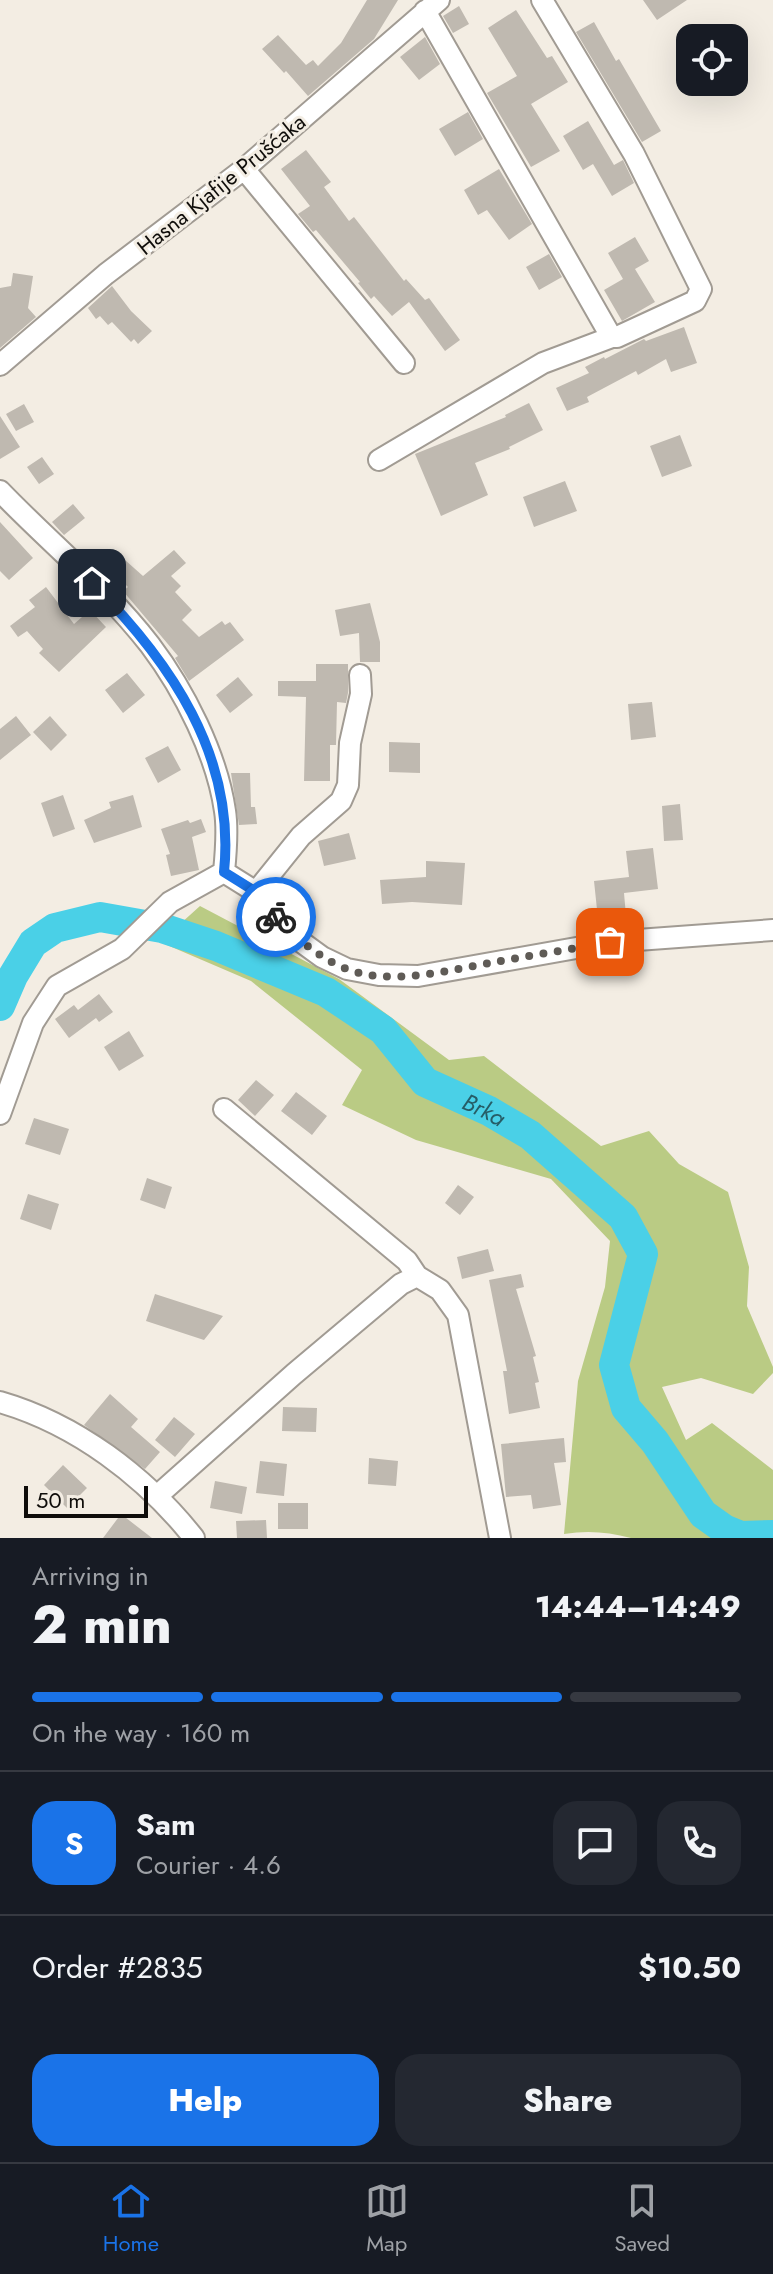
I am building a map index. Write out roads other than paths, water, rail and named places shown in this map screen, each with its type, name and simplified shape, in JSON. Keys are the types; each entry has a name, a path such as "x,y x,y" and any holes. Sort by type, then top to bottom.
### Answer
{"street":[{"path":"379,460 543,363 617,337 695,301 701,289 634,154 542,0"},
{"path":"432,6 612,337"},
{"name":"Hasna Kjafije Prušćaka","path":"0,365 106,274 244,169 432,6"},
{"path":"244,169 404,363"},
{"path":"0,491 150,645 185,701 213,759 225,812 224,872"},
{"path":"256,892 301,836 341,801 348,785 350,743 361,694 360,675"},
{"path":"224,872 256,892 300,941 322,957 347,969 379,975 418,976 610,942 773,930"},
{"path":"0,1114 33,1023 57,986 122,949 170,902 224,872"},
{"path":"224,1109 407,1261 417,1276 440,1290 458,1315 500,1538"},
{"path":"157,1496 294,1374 401,1284 417,1276"},
{"path":"0,1402 76,1435 133,1474 194,1538"}],"waterway":[{"name":"Brka","path":"0,1006 13,976 33,943 55,928 100,917 162,928 216,946 326,992 383,1030 425,1082 489,1111 530,1135 623,1217 643,1254 614,1365 626,1408 655,1442 703,1514 724,1529 741,1536 773,1535"}]}
